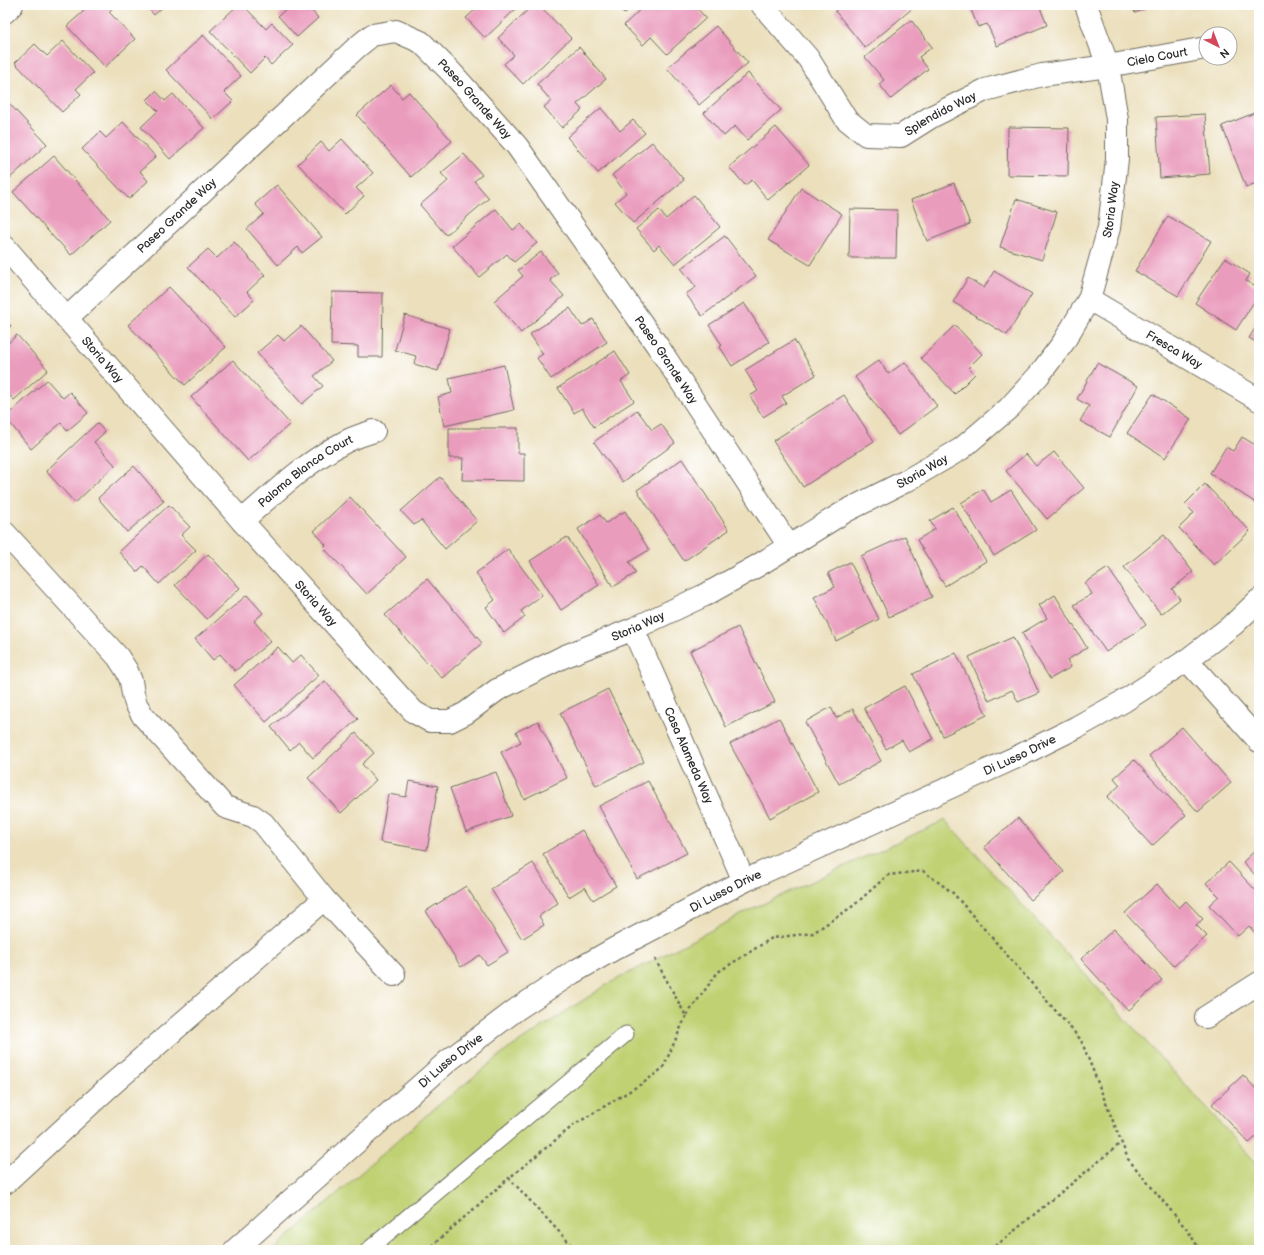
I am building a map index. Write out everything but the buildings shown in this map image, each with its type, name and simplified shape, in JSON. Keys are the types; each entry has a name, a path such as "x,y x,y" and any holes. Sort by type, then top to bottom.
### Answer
{"street":[{"path":"5,12 12,5"},
{"name":"Splendido Way","path":"762,5 808,58 846,119 866,135 901,136 931,117 985,90 1042,75 1108,66"},
{"name":"Storia Way","path":"5,247 242,521 414,712 430,721 450,721 466,713 504,687 563,657 633,629 707,594 757,566 846,510 906,480 961,449 1009,408 1039,375 1063,343 1089,299 1109,228 1117,159 1117,120 1108,66 1086,5"},
{"name":"Paseo Grande Way","path":"67,318 356,48 372,35 396,31 421,42 451,72 517,146 659,348 789,546"},
{"name":"Cielo Court","path":"1108,66 1198,49"},
{"name":"Fresca Way","path":"1089,299 1259,400"},
{"name":"Paloma Blanca Court","path":"242,521 296,474 321,456 346,441 374,431"},
{"path":"5,533 118,657 127,670 131,681 132,694 143,716 225,807 253,816 264,823 324,899 394,975"},
{"name":"Di Lusso Drive","path":"235,1250 448,1061 517,1009 572,973 614,948 744,881 1019,756 1077,727 1124,701 1187,660 1234,624 1259,600"},
{"name":"Casa Alameda Way","path":"633,629 744,881"},
{"path":"1187,660 1259,741"},
{"path":"5,1183 121,1077 324,899"},
{"path":"1206,1017 1259,983"}],"lane":[{"path":"368,1250 626,1034"}],"path":[{"path":"427,1250 509,1178 574,1124 646,1081 663,1068 686,1016 718,972 772,938 813,933 853,906 888,875 923,871 953,893 1082,1040 1128,1159 1188,1231 1200,1250"},
{"path":"655,960 686,1016"},
{"path":"991,1250 1121,1143"},
{"path":"509,1178 576,1250"}],"green space":[{"path":"945,820 1259,1166 1259,1250 273,1250 430,1112 507,1050 608,984 754,908"}]}
